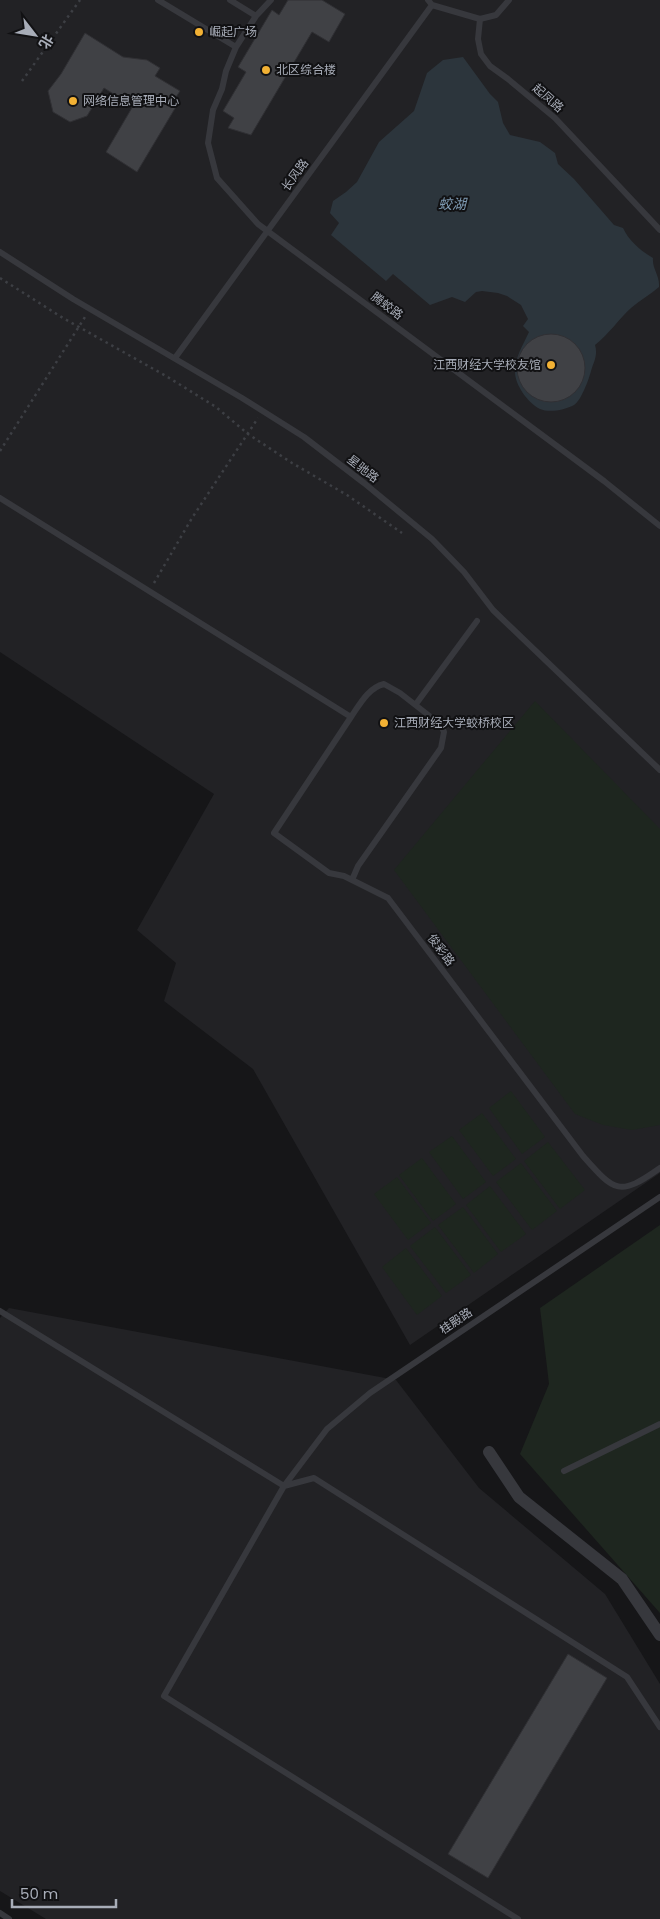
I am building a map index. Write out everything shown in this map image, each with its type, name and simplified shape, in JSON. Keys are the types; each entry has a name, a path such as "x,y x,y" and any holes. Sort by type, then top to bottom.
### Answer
{"street":[{"path":"489,1452 519,1497 622,1578 660,1635"}],"lane":[{"path":"158,0 236,47"},
{"path":"230,0 256,16"},
{"name":"腾蛟路","path":"271,0 256,16 236,47 213,110 208,143 218,178 258,224 604,481 660,526"},
{"path":"430,3 480,19 496,15 509,0"},
{"name":"长风路","path":"175,358 430,3"},
{"name":"起凤路","path":"480,19 478,39 481,54 490,66 555,118 660,230"},
{"name":"星驰路","path":"0,252 72,299 262,411 304,438 364,483 432,539 464,572 493,610 660,770"},
{"path":"0,498 351,717 368,693 376,686 384,684 416,704 442,725 444,732 441,748 358,866 352,880"},
{"path":"416,704 477,622"},
{"name":"俊彩路","path":"351,717 274,833 329,873 344,876 388,898 583,1156 611,1184 624,1188 639,1183 660,1168"},
{"name":"桂殿路","path":"518,1919 164,1696 284,1486 327,1429 370,1393 660,1197"},
{"path":"0,1311 284,1486 314,1478 627,1677 660,1727"},
{"path":"564,1470 660,1424"},
{"path":"0,1913 9,1919"}],"path":[{"path":"22,81 80,0"},
{"path":"0,278 79,327 136,358 216,407 248,434 292,464 347,495 402,533"},
{"path":"0,451 79,327"},
{"path":"149,591 192,518 262,411"}],"shaded area":[{"name":"江西财经大学蛟桥校区","path":"0,0 660,0 660,1173 410,1345 253,1069 164,1001 176,963 137,930 214,794 0,652"},
{"path":"535,701 660,829 660,1125 632,1130 603,1125 575,1114 394,870"},
{"path":"511,1091 545,1137 522,1154 489,1108"},
{"path":"482,1113 516,1159 493,1176 459,1130"},
{"path":"452,1136 486,1182 463,1199 429,1152"},
{"path":"548,1142 585,1190 560,1209 524,1161"},
{"path":"422,1158 456,1204 433,1221 399,1175"},
{"path":"521,1163 557,1211 532,1230 496,1182"},
{"path":"397,1177 431,1223 408,1240 374,1194"},
{"path":"490,1186 526,1234 501,1252 466,1205"},
{"path":"463,1207 498,1254 474,1273 438,1225"},
{"path":"660,1225 660,1613 520,1454 549,1384 540,1308"},
{"path":"435,1227 471,1275 446,1293 410,1246"},
{"path":"406,1248 442,1296 417,1315 382,1267"},
{"path":"9,1308 396,1380 479,1488 605,1594 660,1684 660,1919 46,1919 0,1891 0,1318"}],"water":[{"name":"蛟湖","path":"463,57 498,102 503,123 510,135 540,142 555,153 558,164 574,179 614,225 623,228 636,245 653,258 659,287 631,308 595,345 595,358 584,390 577,403 566,408 552,411 540,409 527,398 517,382 515,372 516,361 529,332 523,326 528,319 521,305 507,296 482,291 476,292 465,302 452,297 430,305 393,274 386,281 331,235 339,223 330,213 333,201 357,182 379,142 414,111 427,73 443,60"}],"building":[{"name":"北区综合楼","path":"288,0 322,0 345,14 329,42 312,32 251,135 228,128 234,118 223,111 246,72 238,67 272,10 279,15"},
{"name":"网络信息管理中心","path":"85,33 123,57 147,60 160,68 155,76 180,91 172,103 177,105 137,172 106,152 133,106 104,88 87,116 70,122 53,112 48,91 61,74"},
{"name":"江西财经大学校友馆","path":"551,334 564,337 575,344 582,355 585,368 582,381 575,392 564,399 551,402 538,399 527,392 520,381 517,368 520,355 527,344 538,337"},
{"path":"568,1654 607,1678 488,1878 448,1854"}],"place":[{"name":"崛起广场","path":"199,32"},
{"name":"北区综合楼","path":"266,70"},
{"name":"网络信息管理中心","path":"73,101"},
{"name":"江西财经大学校友馆","path":"551,365"},
{"name":"江西财经大学蛟桥校区","path":"384,723"}]}
